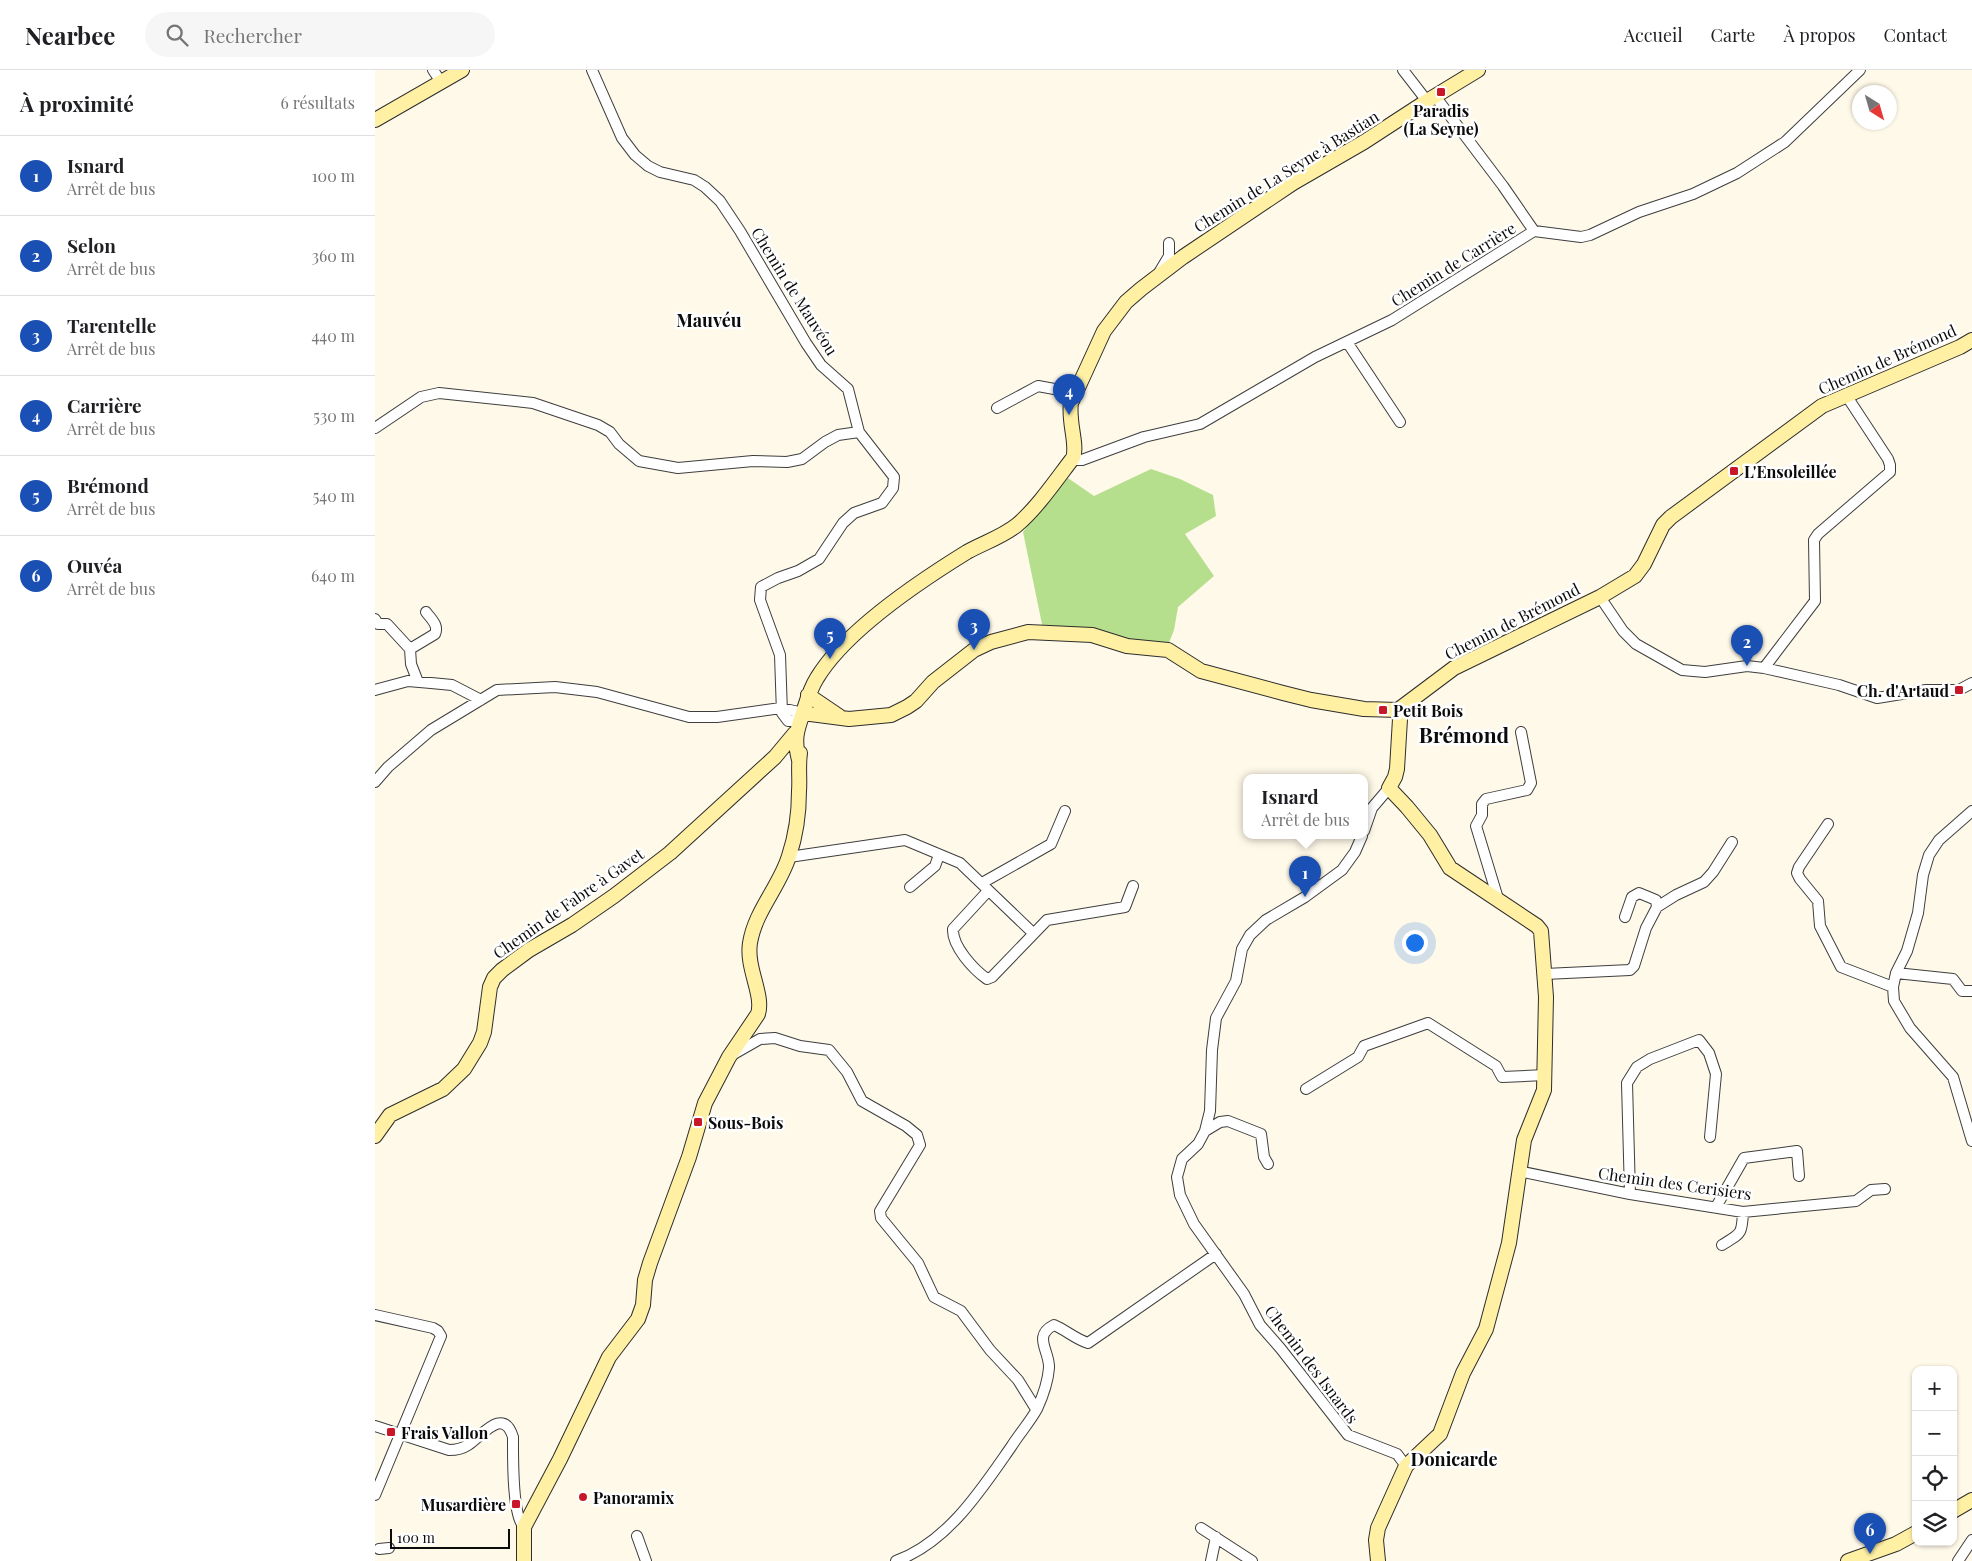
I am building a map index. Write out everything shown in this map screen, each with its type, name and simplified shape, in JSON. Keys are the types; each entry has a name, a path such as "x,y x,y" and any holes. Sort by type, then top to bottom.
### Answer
{"street":[{"path":"375,120 437,76 462,70"},
{"name":"Chemin de Mauvéou","path":"592,70 622,138 635,155 648,166 660,172 694,180 720,201 821,365 848,388 859,432 894,477 893,488 882,503 854,513 843,524 819,559 798,571 778,578 761,587 760,600 780,655 781,708"},
{"path":"1403,70 1431,98 1503,186 1534,231"},
{"name":"Chemin de La Seyne à Bastian","path":"1073,458 1074,448 1069,414 1075,393 1104,330 1126,302 1155,277 1293,182 1364,142 1478,70"},
{"name":"Chemin de Carrière","path":"1073,458 1082,460 1144,437 1200,424 1315,357 1392,320 1534,231 1581,237 1590,235 1639,212 1693,194 1737,173 1785,142 1860,70"},
{"path":"1155,277 1167,261 1170,249 1169,243 1183,257"},
{"name":"Chemin de Brémond","path":"1398,710 1455,668 1600,597 1640,571 1663,525 1671,517 1813,412 1972,340"},
{"path":"1347,342 1400,422"},
{"path":"997,408 1038,386 1068,390 1075,393"},
{"path":"375,428 421,397 439,393 533,403 598,425 610,432 619,444 639,461 678,468 753,461 787,462 802,459 838,435 859,432"},
{"path":"1764,668 1815,601 1814,540 1890,472 1891,465 1888,459 1846,396"},
{"path":"524,1561 524,1527 560,1459 609,1357 637,1319 643,1305 645,1280 650,1263 689,1157 705,1103 729,1057 758,1014 760,1008 760,1000 750,967 751,934 789,858 797,815 800,729 808,695 817,677 830,659 869,622 888,606 958,558 981,544 1005,533 1016,525 1034,507 1073,458"},
{"path":"1600,597 1623,631 1636,644 1674,666 1689,671 1705,672 1747,666 1764,668 1839,685 1877,698 1926,690 1959,690 1972,683"},
{"path":"410,649 435,634 437,630 437,627 426,612"},
{"path":"375,619 378,624 387,624 410,649 411,664 418,682"},
{"path":"800,729 849,719 891,714 907,707 916,701 933,682 974,650 991,642 1028,632 1092,635 1127,646 1168,650 1201,671 1292,695 1364,709 1398,710 1400,718 1395,778 1372,808 1368,820"},
{"path":"375,690 408,681 452,685 481,700"},
{"path":"375,782 388,767 431,730 497,690 555,687 597,692 689,717 717,717 781,708 800,729"},
{"path":"808,695 831,711 849,719"},
{"name":"Chemin de Fabre à Gavet","path":"375,1136 390,1115 443,1089 465,1069 484,1032 490,987 494,978 502,970 529,950 607,901 646,872 685,840 775,757 800,729"},
{"path":"1499,902 1476,826 1482,815 1482,804 1486,799 1527,790 1531,784 1521,732"},
{"path":"1378,1561 1376,1540 1378,1528 1406,1466 1440,1434 1463,1373 1486,1329 1509,1243 1524,1140 1544,1090 1547,996 1541,931 1537,926 1450,868 1431,836 1407,806 1389,788"},
{"path":"1065,810 1051,844 985,887 953,929 952,936 956,945 983,976 987,979 992,976 1047,920 1125,907 1133,886"},
{"path":"1972,811 1939,840 1929,855 1923,875 1918,913 1907,951 1896,973 1893,987 1894,1001 1910,1028 1953,1077 1972,1141"},
{"path":"1828,824 1799,867 1797,873 1818,901 1820,926 1841,967 1893,987"},
{"path":"1205,1131 1210,1112 1212,1050 1216,1018 1236,981 1242,949 1249,935 1266,920 1305,897 1342,870 1355,852 1361,839"},
{"path":"789,858 905,840 960,863 1033,933"},
{"path":"1545,974 1630,970 1634,966 1646,928 1657,907 1676,895 1704,882 1713,872 1732,842"},
{"path":"910,887 935,866 939,855"},
{"path":"1625,917 1632,897 1639,893 1656,900 1657,907"},
{"path":"1896,973 1953,979 1963,991 1972,991"},
{"path":"1306,1089 1358,1057 1364,1046 1429,1023 1496,1066 1502,1077 1545,1075"},
{"path":"729,1057 760,1039 775,1038 800,1046 829,1050 847,1072 862,1101 906,1126 917,1135 920,1144 879,1211 881,1218 918,1263 934,1297 961,1311 990,1350 1018,1380 1036,1409"},
{"path":"1630,1194 1627,1083 1637,1067 1650,1059 1699,1040 1709,1053 1716,1074 1710,1137"},
{"path":"1205,1131 1220,1122 1228,1121 1261,1134 1264,1156 1268,1164"},
{"name":"Chemin des Isnards","path":"1205,1131 1198,1144 1182,1159 1177,1178 1187,1212 1244,1294 1260,1325 1287,1356 1345,1432 1352,1438 1397,1454 1406,1466"},
{"path":"1716,1207 1744,1158 1797,1151 1799,1176"},
{"name":"Chemin des Cerisiers","path":"1518,1171 1630,1194 1743,1212 1856,1201 1871,1190 1885,1189"},
{"path":"1722,1245 1739,1235 1742,1229 1743,1212"},
{"path":"896,1561 905,1558 937,1539 979,1492 1036,1409 1049,1368 1042,1336 1046,1329 1054,1326 1088,1343 1215,1254"},
{"path":"375,1315 433,1328 439,1331 441,1336 375,1495"},
{"path":"375,1426 449,1450 459,1450 468,1446 492,1425 499,1423 506,1425 513,1437 516,1504 519,1521 524,1527"},
{"path":"1957,1509 1972,1500"},
{"path":"1201,1528 1252,1561"},
{"path":"1848,1561 1896,1544 1912,1535"},
{"path":"637,1536 646,1561"},
{"path":"1211,1561 1216,1538"},
{"path":"1958,1561 1972,1540"}],"green space":[{"path":"1151,469 1180,479 1213,495 1216,516 1185,534 1214,576 1178,607 1174,630 1167,648 1043,629 1023,532 1065,476 1094,496"}],"place":[{"name":"Paradis (La Seyne)","path":"1441,92"},
{"name":"Carrière","path":"1069,415"},
{"name":"L'Ensoleillée","path":"1734,471"},
{"name":"Tarentelle","path":"974,650"},
{"name":"Brémond","path":"830,659"},
{"name":"Selon","path":"1747,666"},
{"name":"Ch. d'Artaud","path":"1959,690"},
{"name":"Petit Bois","path":"1383,710"},
{"name":"Isnard","path":"1305,897"},
{"name":"Sous-Bois","path":"698,1122"},
{"name":"Frais Vallon","path":"391,1432"},
{"name":"Panoramix","path":"583,1497"},
{"name":"Musardière","path":"516,1504"},
{"name":"Ouvéa","path":"1870,1554"}],"district":[{"name":"Mauvéu","path":"709,320"},
{"name":"Brémond","path":"1464,734"},
{"name":"Donicarde","path":"1454,1459"}]}
